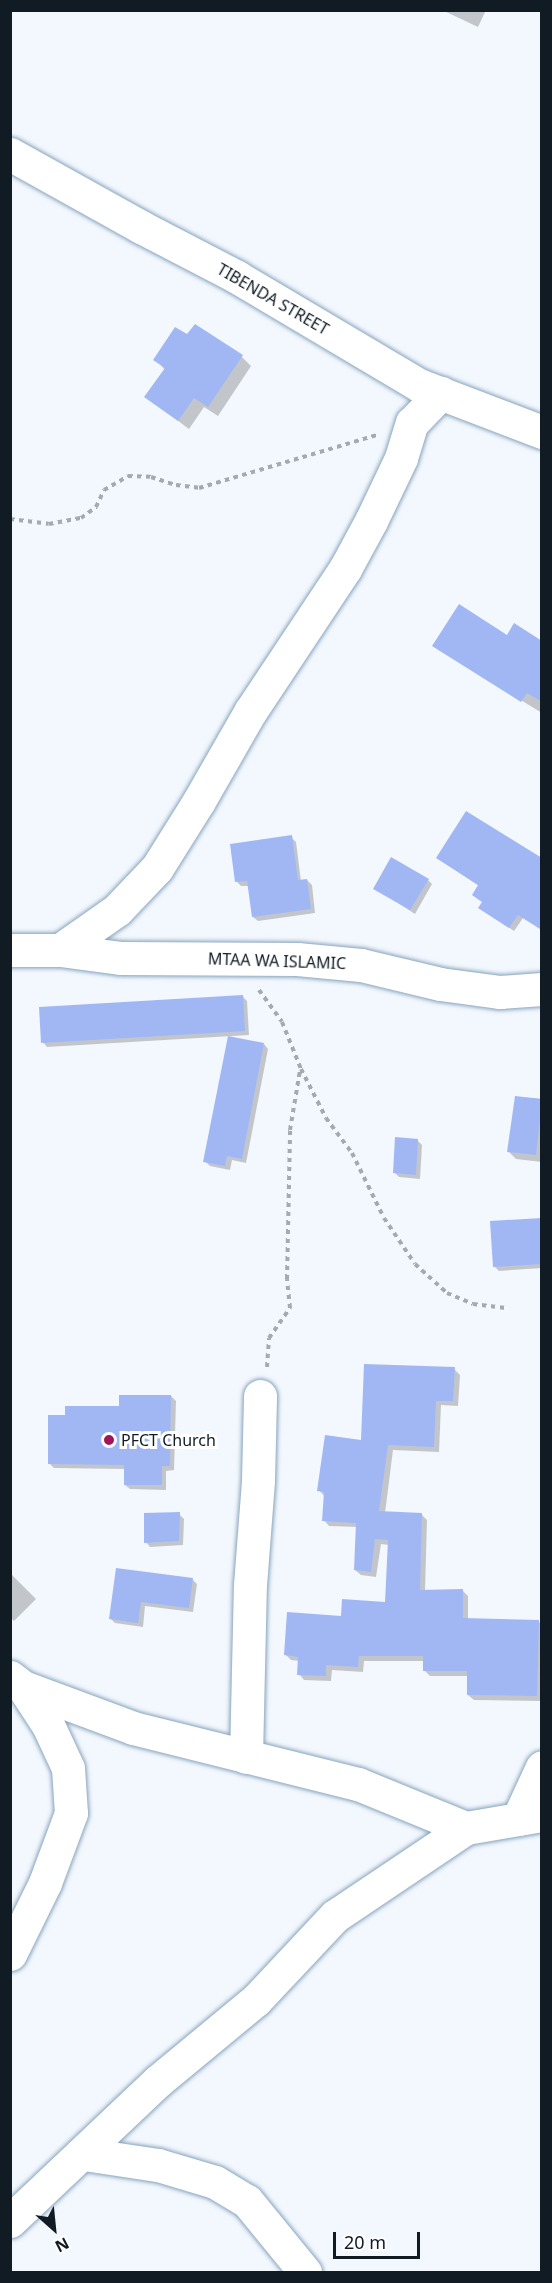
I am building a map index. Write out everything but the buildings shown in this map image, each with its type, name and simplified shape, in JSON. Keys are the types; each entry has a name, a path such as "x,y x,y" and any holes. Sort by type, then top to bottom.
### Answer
{"street":[{"name":"TIBENDA STREET","path":"10,154 237,277 419,385 542,432"},
{"path":"60,950 117,910 157,868 250,712 345,569 371,522 396,469 412,423 441,393"},
{"name":"MTAA WA ISLAMIC","path":"10,950 60,950 121,958 297,959 361,965 440,984 500,992 542,989"},
{"path":"246,1757 250,1585 258,1480 260,1396"},
{"path":"17,1682 133,1728 358,1784 466,1828"},
{"path":"10,1954 45,1883 71,1812 68,1768 48,1725 17,1682"},
{"path":"10,2221 84,2154 158,2081 256,2000 335,1916 466,1828 530,1817 542,1767"},
{"path":"84,2154 158,2165 215,2182 247,2201 305,2272"}],"path":[{"path":"10,519 49,524 81,518 96,507 104,490 128,476 151,477 176,485 199,488 412,423"},
{"path":"236,958 282,1022 301,1069 326,1118 352,1153 384,1218 415,1264 447,1293 473,1305 508,1308"},
{"path":"260,1396 266,1378 269,1338 290,1308 287,1279 290,1130 301,1069"}],"place":[{"name":"PFCT Church","path":"109,1440"}]}
